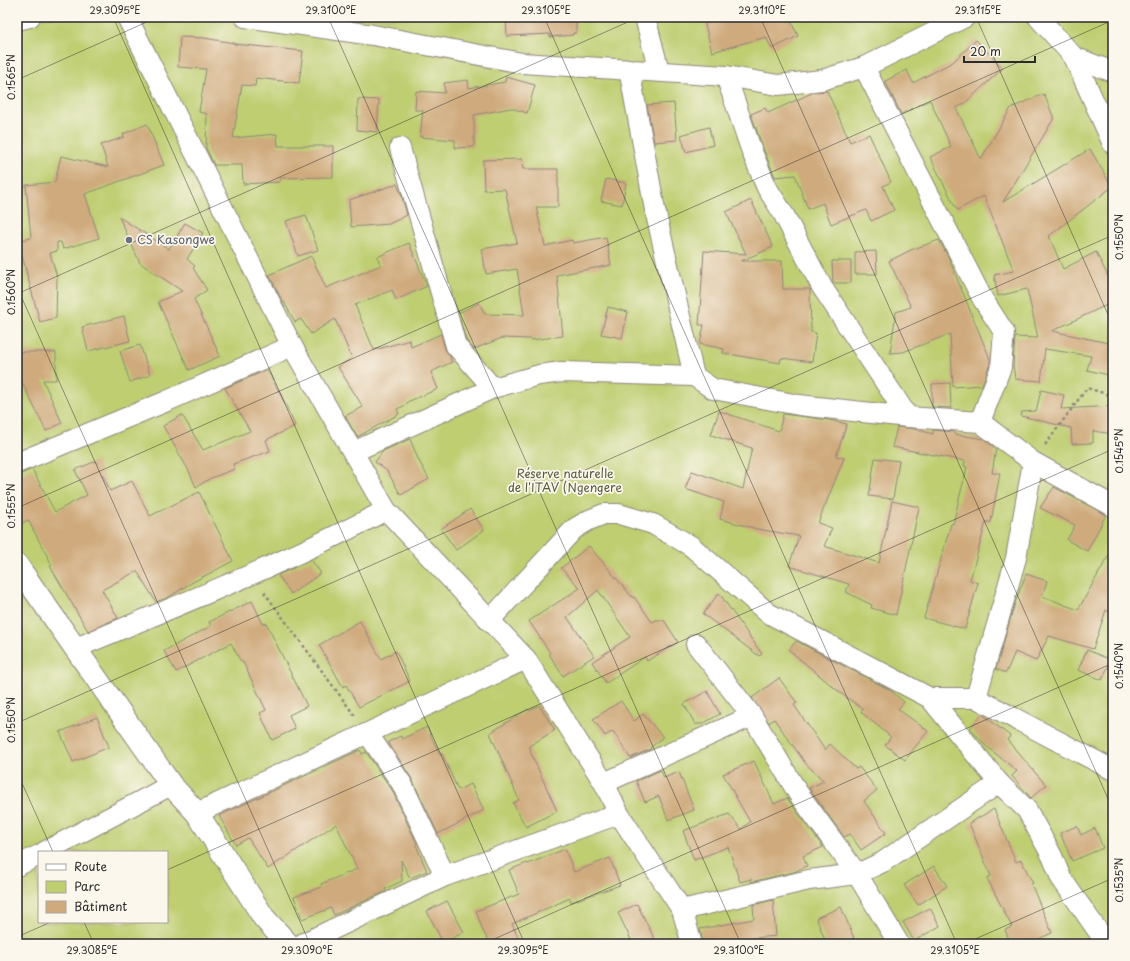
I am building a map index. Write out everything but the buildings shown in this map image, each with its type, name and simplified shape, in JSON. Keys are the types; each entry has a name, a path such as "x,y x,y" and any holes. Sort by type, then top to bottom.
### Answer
{"street":[{"path":"17,20 30,17"},
{"path":"127,17 292,346 386,510 526,659 604,783 619,814 682,910 692,944"},
{"path":"245,17 373,35 522,63 726,76 778,85 822,80 864,67 965,17"},
{"path":"645,17 658,71"},
{"path":"1038,17 1074,57 1113,144"},
{"path":"1074,57 1113,72"},
{"path":"864,67 982,298 1004,332 1001,367 980,422"},
{"path":"629,70 655,210 694,376"},
{"path":"726,76 752,152 767,188 784,215 822,287 908,417"},
{"path":"400,148 456,346 493,388"},
{"path":"17,463 167,401 292,346"},
{"path":"353,452 493,388 539,375 562,372 694,376 713,389 799,404 908,417 980,422 1033,462 1113,506"},
{"path":"976,698 1016,558 1033,462"},
{"path":"76,648 251,574 347,531 386,510"},
{"path":"489,621 574,529 589,520 604,514 619,514 653,524 691,546 768,613 930,698 1000,783 1027,810 1052,856 1061,878 1107,944"},
{"path":"17,565 171,784 196,813 264,918 288,944"},
{"path":"696,644 752,716 798,793 857,874 899,944"},
{"path":"196,813 526,659"},
{"path":"930,698 976,698 1113,770"},
{"path":"604,783 752,716"},
{"path":"368,734 402,784 445,876"},
{"path":"682,910 809,880 857,874 883,862 1000,783"},
{"path":"46,851 171,784"},
{"path":"302,944 445,876 619,814"},
{"path":"17,866 38,855"}],"path":[{"path":"1033,462 1087,388 1113,396"},
{"path":"251,574 368,734"}],"green space":[{"name":"Réserve naturelle de l'ITAV (Ngengere","path":"17,17 1113,17 1113,944 17,944"}],"place":[{"name":"CS Kasongwe","path":"129,240"}]}
